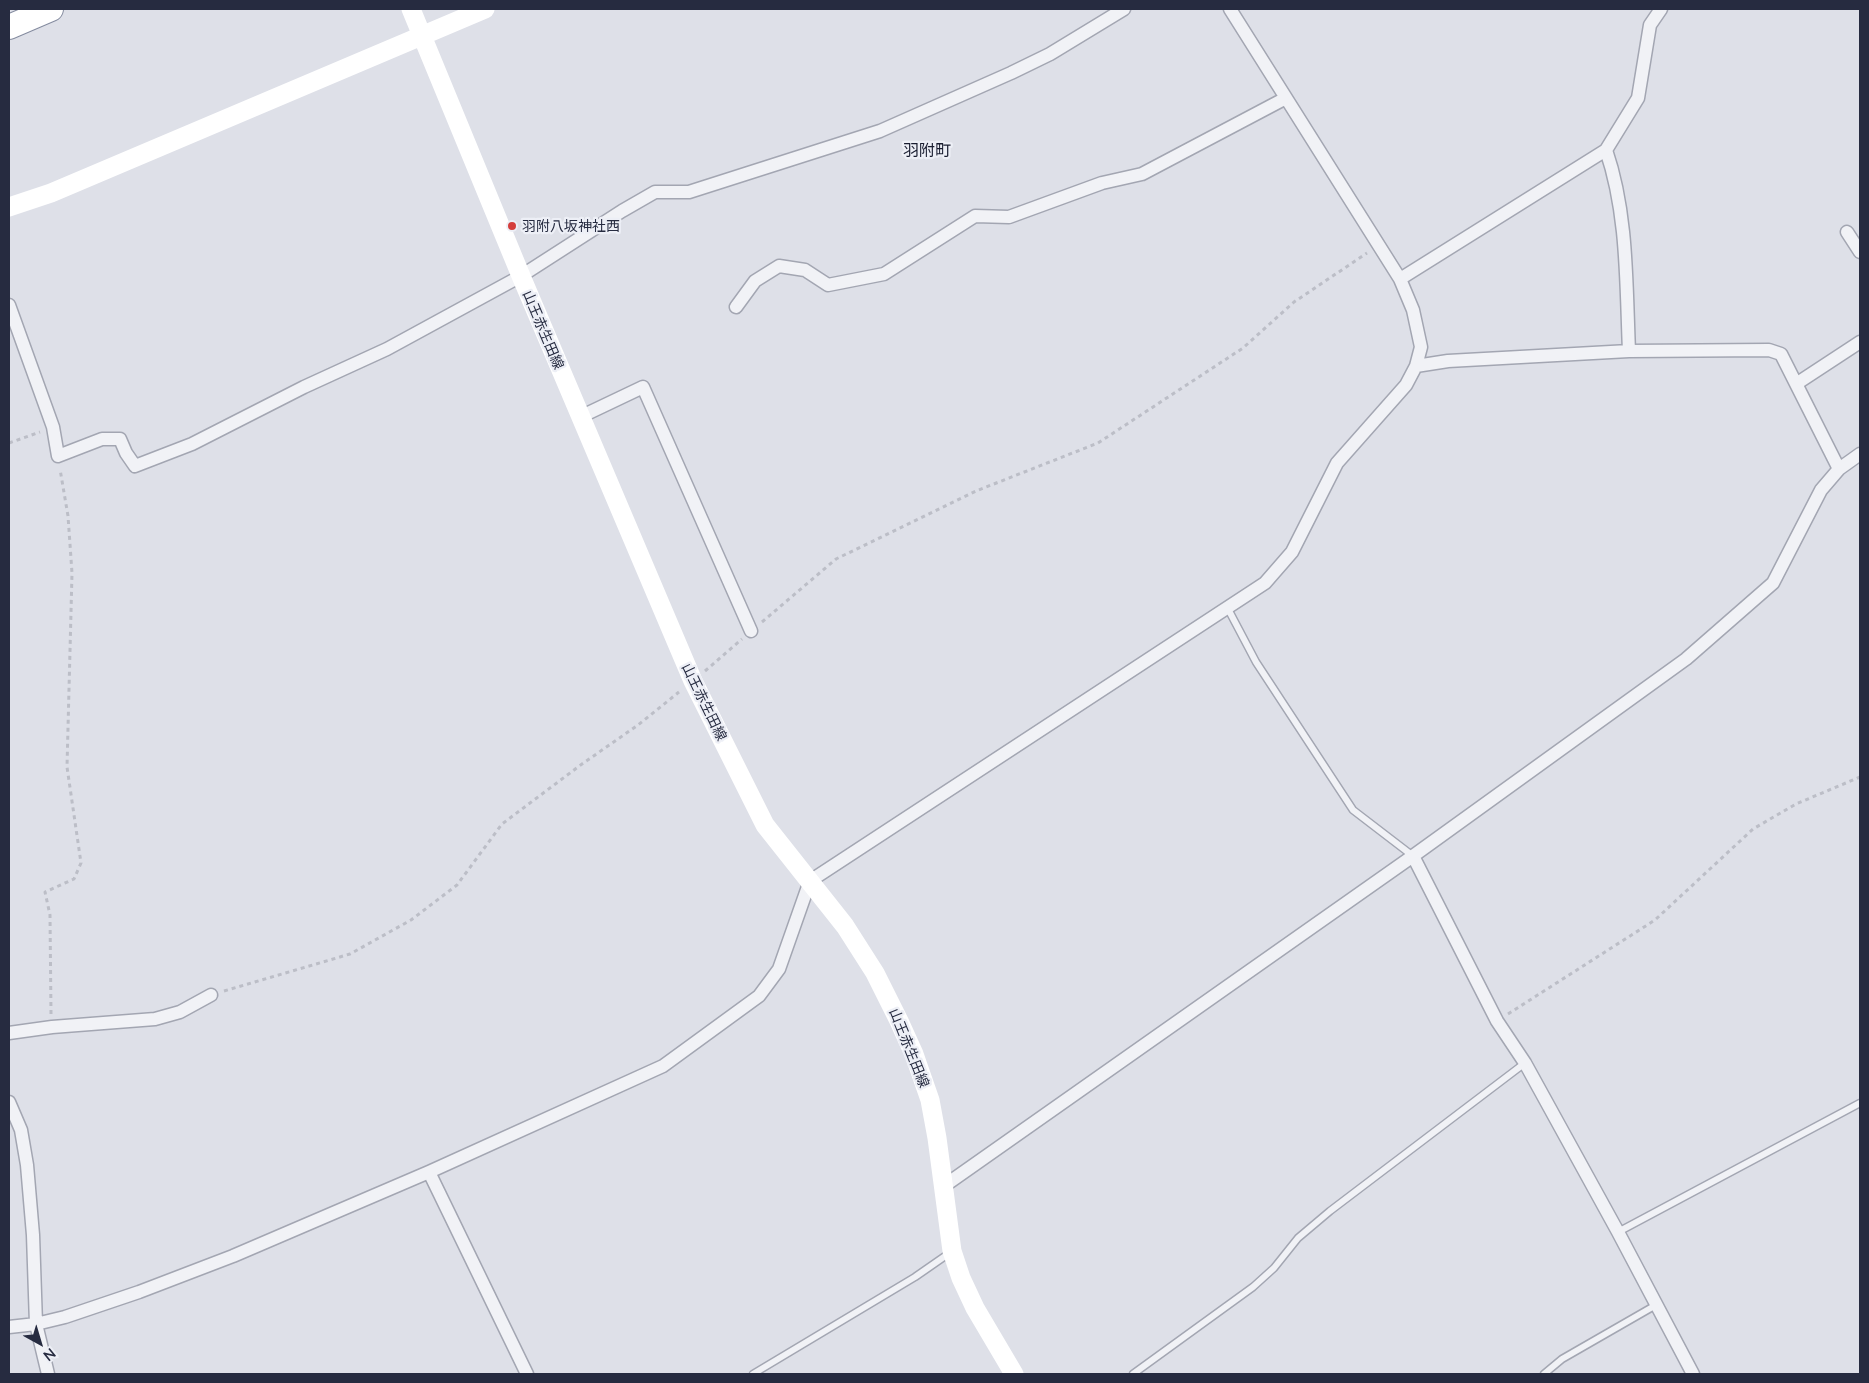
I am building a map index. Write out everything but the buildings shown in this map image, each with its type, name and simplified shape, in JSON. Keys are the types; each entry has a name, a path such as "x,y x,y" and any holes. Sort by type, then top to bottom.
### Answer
{"highway":[{"path":"9,26 51,9"}],"main road":[{"name":"山王赤生田線","path":"411,9 580,417 693,681 765,825 845,926 870,965 914,1054 930,1100 952,1251 961,1278 975,1308 1014,1374"},
{"path":"9,207 51,193 485,9"}],"street":[{"path":"9,305 53,427 58,456 102,439 120,439 126,454 135,466 192,444 304,387 387,349 521,276 655,192 689,192 880,131 1050,54 1124,9"},
{"path":"9,1327 36,1324 65,1317 139,1292 233,1256 428,1172 664,1066 759,996 779,968 810,881 1227,607 1265,584 1292,552 1337,463 1406,385 1416,366 1421,347 1413,310 1400,279 1230,9"},
{"path":"1400,279 1606,150 1638,98 1650,25 1661,9"},
{"path":"736,307 755,282 779,266 805,270 828,285 884,274 974,216 1009,217 1102,183 1142,174 1286,98"},
{"path":"1606,150 1614,173 1623,241 1629,351"},
{"path":"1847,232 1860,252"},
{"path":"1796,384 1860,342"},
{"path":"1416,366 1448,361 1629,351 1769,350 1781,354 1839,469"},
{"path":"580,417 643,387 751,631"},
{"path":"944,1186 1413,856 1686,659 1773,583 1821,490 1839,469 1860,454"},
{"path":"1413,856 1497,1021 1525,1063 1618,1232 1693,1374"},
{"path":"9,1033 52,1027 155,1019 180,1012 211,995"},
{"path":"9,1102 21,1130 27,1165 33,1235 36,1324 48,1374"},
{"path":"428,1172 526,1374"}],"lane":[{"path":"1227,607 1256,662 1353,810 1413,856"},
{"path":"1133,1374 1253,1286 1274,1268 1298,1238 1330,1211 1525,1063"},
{"path":"1618,1232 1860,1102"},
{"path":"753,1374 906,1282 952,1251"},
{"path":"1544,1374 1562,1359 1656,1305"}],"path":[{"path":"211,995 350,954 411,920 457,885 502,824 638,725 693,681 836,559 976,491 1098,443 1243,348 1294,302 1378,245"},
{"path":"9,443 53,427"},
{"path":"52,1027 50,914 44,892 74,879 81,862 67,767 72,573 68,516 58,456"},
{"path":"1497,1021 1655,920 1753,829 1796,804 1860,777"}],"place":[{"name":"羽附八坂神社西","path":"512,226"}],"district":[{"name":"羽附町","path":"927,151"}]}
